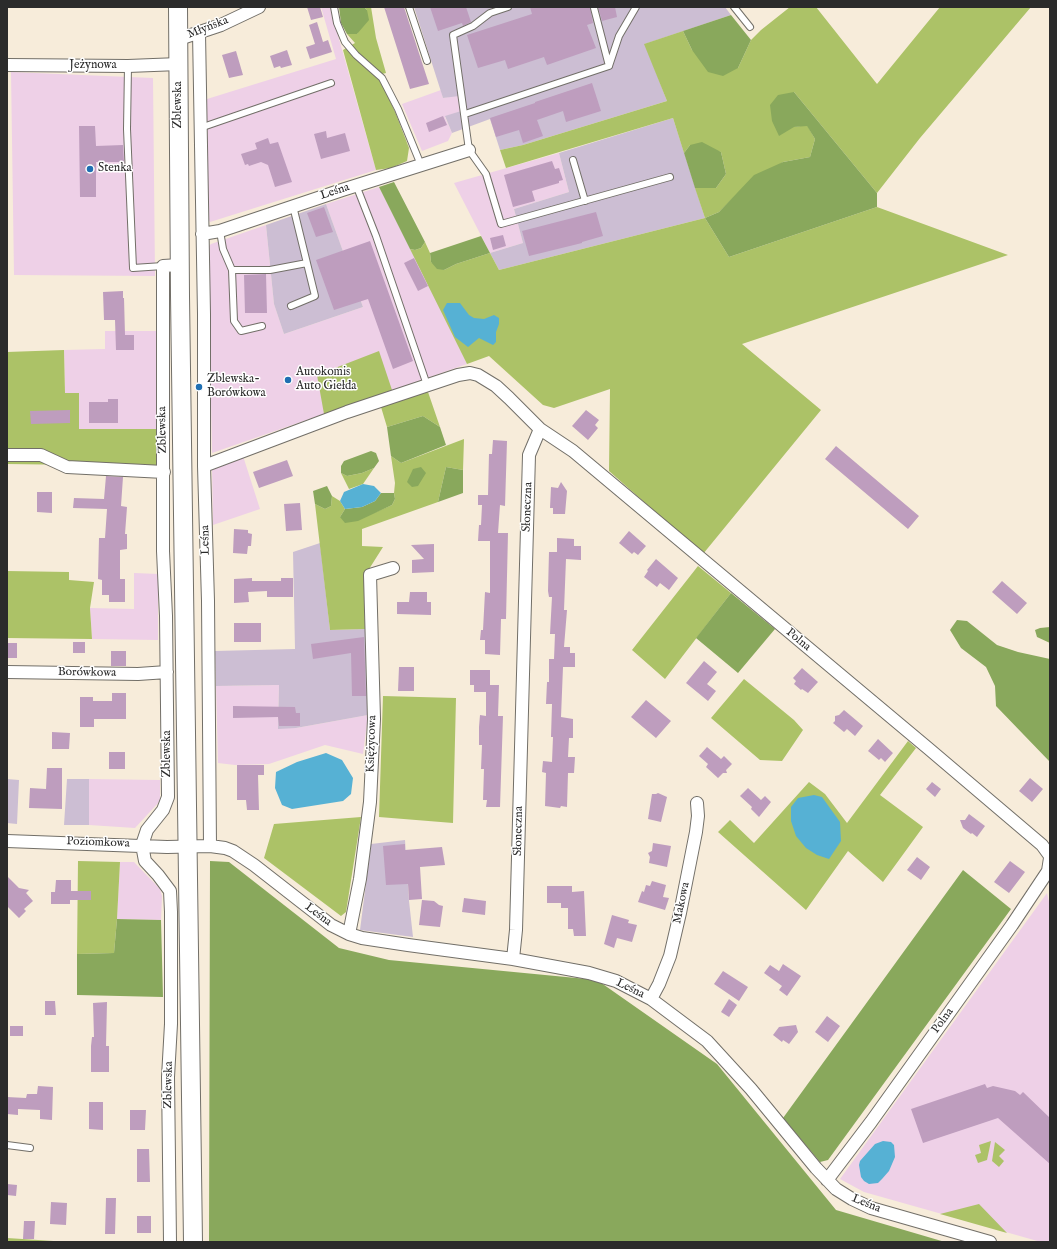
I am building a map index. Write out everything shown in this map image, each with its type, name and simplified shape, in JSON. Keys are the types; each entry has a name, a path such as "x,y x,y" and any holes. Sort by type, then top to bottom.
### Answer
{"main road":[{"name":"Zblewska","path":"178,7 193,1242"}],"street":[{"name":"Młyńska","path":"179,40 260,7"},
{"name":"Leśna","path":"199,33 204,466 208,601 210,846"},
{"name":"Jeżynowa","path":"7,65 128,66 179,64"},
{"name":"Leśna","path":"202,234 220,231 356,185 469,150"},
{"path":"163,266 180,265"},
{"name":"Zblewska","path":"163,266 163,551 167,672 168,797 163,810 147,830 142,845 145,861 170,891 171,1024 168,1077 170,1242"},
{"path":"204,466 348,412 458,374 470,373 478,375 496,386 540,430"},
{"name":"Polna","path":"540,430 573,451 929,749 1042,845 1050,857 1048,871 1012,925 872,1122 827,1180"},
{"name":"Słoneczna","path":"512,959 516,930 530,455 540,430"},
{"path":"7,455 41,456 67,467 164,472"},
{"name":"Księżycowa","path":"349,934 360,879 370,802 374,718 370,575 393,568"},
{"name":"Borówkowa","path":"7,672 138,674 167,672"},
{"name":"Makowa","path":"651,999 659,984 670,956 680,914 696,832 698,816 697,803"},
{"name":"Poziomkowa","path":"7,841 188,847"},
{"name":"Leśna","path":"188,847 210,846 225,848 233,851 260,869 331,925 349,934 362,938 401,944 512,959 596,975 616,981 651,999 707,1041 751,1089 836,1189 871,1208 990,1242"}],"lane":[{"path":"334,7 337,23 345,42 356,55 382,78 398,109 421,165"},
{"path":"409,7 427,61"},
{"path":"508,7 490,13 473,26 453,35 469,150 486,174 501,224 670,177"},
{"path":"609,66 619,36 636,7"},
{"path":"734,7 750,27"},
{"path":"594,8 609,66"},
{"path":"128,66 127,130 133,268 163,266"},
{"path":"465,114 609,66"},
{"path":"200,128 331,83"},
{"path":"573,160 584,201"},
{"path":"356,185 376,236 426,385"},
{"path":"291,306 315,296 293,206"},
{"path":"220,231 223,249 232,270 234,321 241,331 262,326"},
{"path":"232,270 270,270 307,263"},
{"path":"7,1145 30,1148"}],"shaded area":[{"path":"321,7 330,7 376,170 210,222 208,218 207,99 336,59"},
{"path":"414,7 725,7 731,15 645,44 667,101 523,145 500,150 490,119 452,133 445,116 461,111 459,96 443,98"},
{"path":"11,72 153,78 155,276 14,275"},
{"path":"441,90 443,98 459,95 461,111 445,117 452,133 448,141 422,151 402,104"},
{"path":"673,118 705,218 499,270 490,253 523,243 514,209 569,192 559,153"},
{"path":"559,153 569,192 514,209 523,243 490,253 454,183"},
{"path":"379,187 467,364 212,453 208,247 211,244 266,225 274,304 284,334 363,307 326,204"},
{"path":"326,204 363,307 284,334 274,304 266,225"},
{"path":"105,331 156,331 157,429 78,429 79,393 65,393 64,350 105,349"},
{"path":"243,456 260,509 213,525 212,467"},
{"path":"320,543 330,630 365,629 368,715 296,728 278,729 279,685 216,686 215,651 295,649 293,552"},
{"path":"134,573 158,574 158,640 92,639 90,608 134,609"},
{"path":"279,685 278,728 296,728 368,715 363,754 325,745 269,764 235,765 218,763 216,686"},
{"path":"7,779 19,780 17,824 7,823"},
{"path":"67,779 89,779 89,825 64,825"},
{"path":"89,779 160,780 160,801 135,828 89,825"},
{"path":"405,840 413,937 360,930 371,844"},
{"path":"120,862 134,862 160,889 162,896 161,920 117,919"},
{"path":"1047,893 1050,906 1050,1242 1041,1242 864,1192 840,1179"}],"green space":[{"path":"339,7 364,7 367,10 369,20 357,34 347,34 341,23"},
{"path":"364,7 371,7 376,38 386,73 378,75 396,114 409,148 407,161 391,168 376,170 343,50 355,43 347,34 357,34 367,10"},
{"path":"790,7 816,7 877,84 940,7 1031,7 920,138 877,193 794,92 794,127 807,125 815,139 810,157 783,162 734,197 719,212 705,218 695,188 716,188 726,174 721,152 690,145 684,153 673,118 506,168 500,150 523,145 667,101 644,44 683,31 692,50 738,68 751,40"},
{"path":"731,15 751,40 738,68 723,76 708,72 692,50 683,31"},
{"path":"794,92 877,193 877,207 729,257 705,218 719,212 754,175 783,162 810,157 815,139 807,126 794,127 779,136 772,121 770,105 778,95"},
{"path":"702,142 721,152 726,174 716,188 695,188 684,153 690,145"},
{"path":"394,182 425,242 421,248 415,250 410,249 379,187"},
{"path":"877,207 1008,255 742,344 821,410 703,554 609,471 610,389 554,408 543,405 489,356 467,364 410,249 415,250 421,248 425,242 430,253 431,262 444,270 456,264 490,253 499,270 705,218 729,257"},
{"path":"481,236 490,253 456,264 444,270 437,269 431,262 430,253"},
{"path":"64,350 65,393 79,393 79,429 157,429 157,466 7,464 7,352"},
{"path":"379,351 392,390 324,414 317,375"},
{"path":"428,392 440,427 423,416 387,427 381,407"},
{"path":"423,416 440,427 446,445 401,463 391,456 387,427"},
{"path":"464,439 463,470 446,467 438,502 362,529 362,546 383,547 364,577 365,629 330,630 315,504 325,509 331,506 332,496 340,501 345,509 340,517 376,512 392,505 395,499 395,483 391,456 401,463"},
{"path":"371,451 376,453 379,461 374,468 362,473 347,476 341,473 341,466 344,461"},
{"path":"421,467 426,473 418,486 412,487 407,482 413,469"},
{"path":"446,467 463,470 463,493 438,502"},
{"path":"374,468 363,484 349,489 341,473 347,476 362,473"},
{"path":"327,486 332,496 331,506 325,509 315,504 313,491"},
{"path":"381,493 394,493 395,499 392,505 358,521 345,523 340,517 345,509 362,507 375,501"},
{"path":"698,566 731,593 665,679 632,650"},
{"path":"7,571 69,572 69,580 94,582 90,608 92,639 7,638"},
{"path":"731,593 775,629 738,673 696,638"},
{"path":"957,620 967,621 997,645 1018,652 1050,659 1050,762 996,706 995,686 986,667 961,648 950,630"},
{"path":"1050,627 1050,643 1037,637 1035,630"},
{"path":"744,679 794,720 803,730 782,761 760,760 711,718"},
{"path":"383,696 456,698 453,823 379,817"},
{"path":"908,741 916,748 880,795 923,827 883,882 848,851 806,910 718,832 730,820 754,843 809,782 825,794 847,823"},
{"path":"361,817 346,912 341,916 264,858 274,824"},
{"path":"78,861 120,862 114,953 77,954"},
{"path":"210,861 229,862 339,948 389,960 597,980 717,1064 836,1210 945,1242 209,1242"},
{"path":"963,870 1011,909 828,1160 820,1162 783,1118"},
{"path":"117,919 161,920 163,997 77,995 77,954 114,953"},
{"path":"991,1141 987,1160 978,1163 975,1155 981,1153 979,1145"},
{"path":"995,1142 1005,1150 999,1156 1004,1161 999,1167 992,1161"},
{"path":"979,1204 1007,1233 940,1214"},
{"path":"7,1238 69,1242 7,1242"}],"water":[{"path":"447,303 460,303 469,315 474,318 484,319 494,315 499,318 499,324 496,332 496,342 493,345 479,338 468,347 455,337 443,310"},
{"path":"363,484 374,486 381,493 375,501 362,507 345,509 340,501 344,492"},
{"path":"326,753 342,760 353,778 351,794 343,801 292,809 282,805 275,788 276,772 297,762"},
{"path":"814,795 822,797 840,822 841,841 829,859 817,855 806,848 796,836 791,821 791,807 798,798"},
{"path":"883,1141 891,1142 894,1145 895,1157 889,1171 882,1179 878,1183 869,1184 861,1177 859,1165 860,1161 875,1144"}],"building":[{"path":"307,7 320,7 323,17 311,20"},
{"path":"384,7 404,7 429,84 410,89"},
{"path":"430,7 466,7 471,22 463,26 462,23 438,31"},
{"path":"530,7 590,7 593,23 587,25 596,48 547,65 544,57 508,69 505,60 478,68 467,35 532,14"},
{"path":"598,7 615,7 617,17 602,21"},
{"path":"317,22 323,42 328,40 332,52 310,59 306,47 315,44 309,25"},
{"path":"287,50 292,65 274,68 270,56"},
{"path":"236,51 243,75 229,78 222,55"},
{"path":"592,83 601,111 566,122 563,111 537,120 543,136 523,143 519,130 496,137 490,118"},
{"path":"443,116 447,125 429,132 426,123"},
{"path":"79,126 95,126 96,146 123,145 124,162 96,162 96,197 80,197"},
{"path":"326,131 327,138 345,133 350,151 321,159 314,134"},
{"path":"268,138 270,144 278,142 292,182 275,187 268,165 261,162 249,166 248,164 245,165 241,154 257,149 255,143"},
{"path":"552,161 555,169 559,168 563,180 559,181 559,183 532,191 535,201 513,207 504,175"},
{"path":"324,207 333,232 316,237 307,213"},
{"path":"596,212 603,236 582,243 529,256 522,231"},
{"path":"503,235 506,246 493,250 490,238"},
{"path":"370,241 413,361 393,369 368,299 334,310 316,260"},
{"path":"414,258 428,286 418,291 404,263"},
{"path":"266,274 267,313 245,313 244,275"},
{"path":"123,291 125,335 134,335 134,350 116,350 115,320 104,320 103,292"},
{"path":"108,399 118,399 118,423 89,423 89,402 108,402"},
{"path":"70,410 70,423 31,424 30,411"},
{"path":"586,410 599,420 595,425 598,428 588,440 572,426"},
{"path":"493,440 507,441 505,506 500,505 498,533 508,533 506,619 501,619 500,655 485,654 485,640 480,640 481,630 483,630 485,592 490,593 490,541 478,541 479,525 481,525 482,505 478,505 478,495 488,495 489,454 492,454"},
{"path":"836,446 919,516 908,529 825,459"},
{"path":"287,460 293,476 259,488 253,472"},
{"path":"106,476 123,477 121,506 127,507 125,534 127,534 127,549 120,550 120,579 125,579 125,602 109,602 109,595 102,595 102,580 98,579 99,538 105,538 107,509 73,508 74,498 104,499"},
{"path":"561,482 567,491 565,514 553,514 553,508 550,508 551,487 558,488"},
{"path":"37,492 52,492 52,513 37,512"},
{"path":"300,503 302,530 286,531 284,504"},
{"path":"234,529 248,530 248,533 252,534 251,546 248,546 247,554 233,553"},
{"path":"629,531 646,546 638,555 634,552 632,554 619,543"},
{"path":"557,538 574,539 574,546 581,546 581,560 566,559 564,610 567,610 564,647 570,647 570,653 575,653 575,667 563,667 561,717 573,719 573,738 569,738 568,757 575,757 574,773 568,773 567,807 561,806 560,808 545,806 546,773 542,772 543,761 552,762 552,704 546,704 547,682 549,682 549,659 554,659 555,634 550,634 552,597 549,597 548,591 549,552 557,552"},
{"path":"434,544 434,572 412,573 412,560 424,559 411,545"},
{"path":"656,559 678,578 669,590 660,583 657,587 644,577 648,571 647,570"},
{"path":"252,578 252,581 281,581 281,578 293,578 293,597 267,597 267,591 248,592 249,602 234,603 234,579"},
{"path":"1002,581 1027,603 1017,614 992,592"},
{"path":"410,592 427,592 427,602 431,602 431,615 397,614 397,602 409,602"},
{"path":"234,623 261,623 261,642 234,642"},
{"path":"364,637 366,696 352,696 351,653 313,659 311,644"},
{"path":"73,642 85,642 85,653 73,653"},
{"path":"7,643 17,643 17,658 7,658"},
{"path":"111,651 126,651 126,666 111,666"},
{"path":"704,661 717,672 707,684 716,691 708,701 686,683"},
{"path":"399,667 414,667 414,691 398,691"},
{"path":"802,668 818,682 808,693 802,689 801,690 794,684 796,681 793,678"},
{"path":"470,670 490,670 490,685 499,685 498,716 503,716 500,807 486,807 487,800 483,800 484,769 481,769 482,745 479,745 479,727 480,715 486,716 486,692 474,692 474,685 470,685"},
{"path":"112,693 126,693 126,719 94,719 94,727 80,727 80,697 93,697 93,701 112,701"},
{"path":"646,700 671,721 656,738 631,717"},
{"path":"233,706 295,707 296,713 300,713 300,726 279,726 278,717 233,718"},
{"path":"844,710 863,726 855,736 847,729 844,732 833,723 835,721 835,716 839,715"},
{"path":"52,732 70,733 69,749 52,749"},
{"path":"878,739 893,753 885,762 881,758 879,760 868,751"},
{"path":"707,747 721,759 724,756 732,764 726,770 727,773 723,773 718,778 706,767 708,764 699,756"},
{"path":"109,752 125,752 125,769 109,769"},
{"path":"237,765 264,765 264,775 258,775 259,810 247,810 246,800 237,800"},
{"path":"47,768 62,768 62,809 29,808 30,788 46,789"},
{"path":"1030,778 1043,789 1032,802 1019,791"},
{"path":"932,782 941,789 935,797 926,789"},
{"path":"748,788 761,800 765,796 771,802 759,817 751,809 752,807 740,796"},
{"path":"658,793 667,797 661,822 648,819 652,794"},
{"path":"969,814 985,826 977,837 963,828 960,820 965,820"},
{"path":"653,843 671,846 667,867 649,863 650,857 648,853 652,851"},
{"path":"405,844 405,850 442,847 445,865 420,867 422,899 409,900 408,884 386,885 383,846"},
{"path":"917,857 930,867 921,880 907,870"},
{"path":"1010,861 1025,872 1009,893 994,882"},
{"path":"7,876 19,888 29,890 26,893 33,901 24,909 26,911 19,918 7,906"},
{"path":"56,880 71,880 71,891 91,891 91,900 70,900 70,904 51,904 51,892 55,892"},
{"path":"652,881 666,885 663,897 669,898 665,910 638,902 646,885 650,886"},
{"path":"547,886 572,886 572,892 584,891 586,936 574,936 573,929 568,929 568,908 561,908 561,903 547,903"},
{"path":"464,898 486,901 485,915 462,912"},
{"path":"422,900 434,901 443,906 440,927 419,925"},
{"path":"612,915 629,920 628,923 637,925 632,942 617,938 614,948 604,944"},
{"path":"783,964 801,976 787,996 779,990 782,986 764,973 770,965 779,971"},
{"path":"723,971 748,987 739,1001 714,984"},
{"path":"729,999 737,1005 729,1017 721,1012"},
{"path":"45,1001 55,1001 56,1015 45,1015"},
{"path":"107,1002 106,1046 109,1046 109,1072 91,1072 91,1046 92,1037 94,1037 93,1003"},
{"path":"827,1016 840,1026 828,1042 815,1032"},
{"path":"796,1025 798,1032 789,1044 783,1040 782,1042 773,1035 779,1027"},
{"path":"10,1026 23,1026 23,1036 10,1036"},
{"path":"985,1084 987,1088 993,1086 1015,1091 1020,1095 1023,1092 1050,1118 1050,1164 998,1118 923,1143 911,1109"},
{"path":"38,1086 53,1087 52,1120 40,1119 40,1110 18,1109 18,1115 7,1114 7,1097 26,1098 27,1094 37,1094"},
{"path":"89,1102 103,1102 103,1130 89,1129"},
{"path":"130,1110 146,1110 145,1130 130,1130"},
{"path":"137,1149 149,1149 150,1182 137,1182"},
{"path":"7,1184 17,1185 16,1196 7,1195"},
{"path":"106,1198 116,1198 115,1234 105,1234"},
{"path":"51,1202 67,1203 66,1225 50,1224"},
{"path":"137,1216 151,1216 151,1233 137,1233"},
{"path":"24,1221 35,1221 34,1239 23,1239"}],"place":[{"name":"Stenka","path":"90,169"},
{"name":"Autokomis Auto Giełda","path":"288,380"},
{"name":"Zblewska- Borówkowa","path":"199,387"}]}
